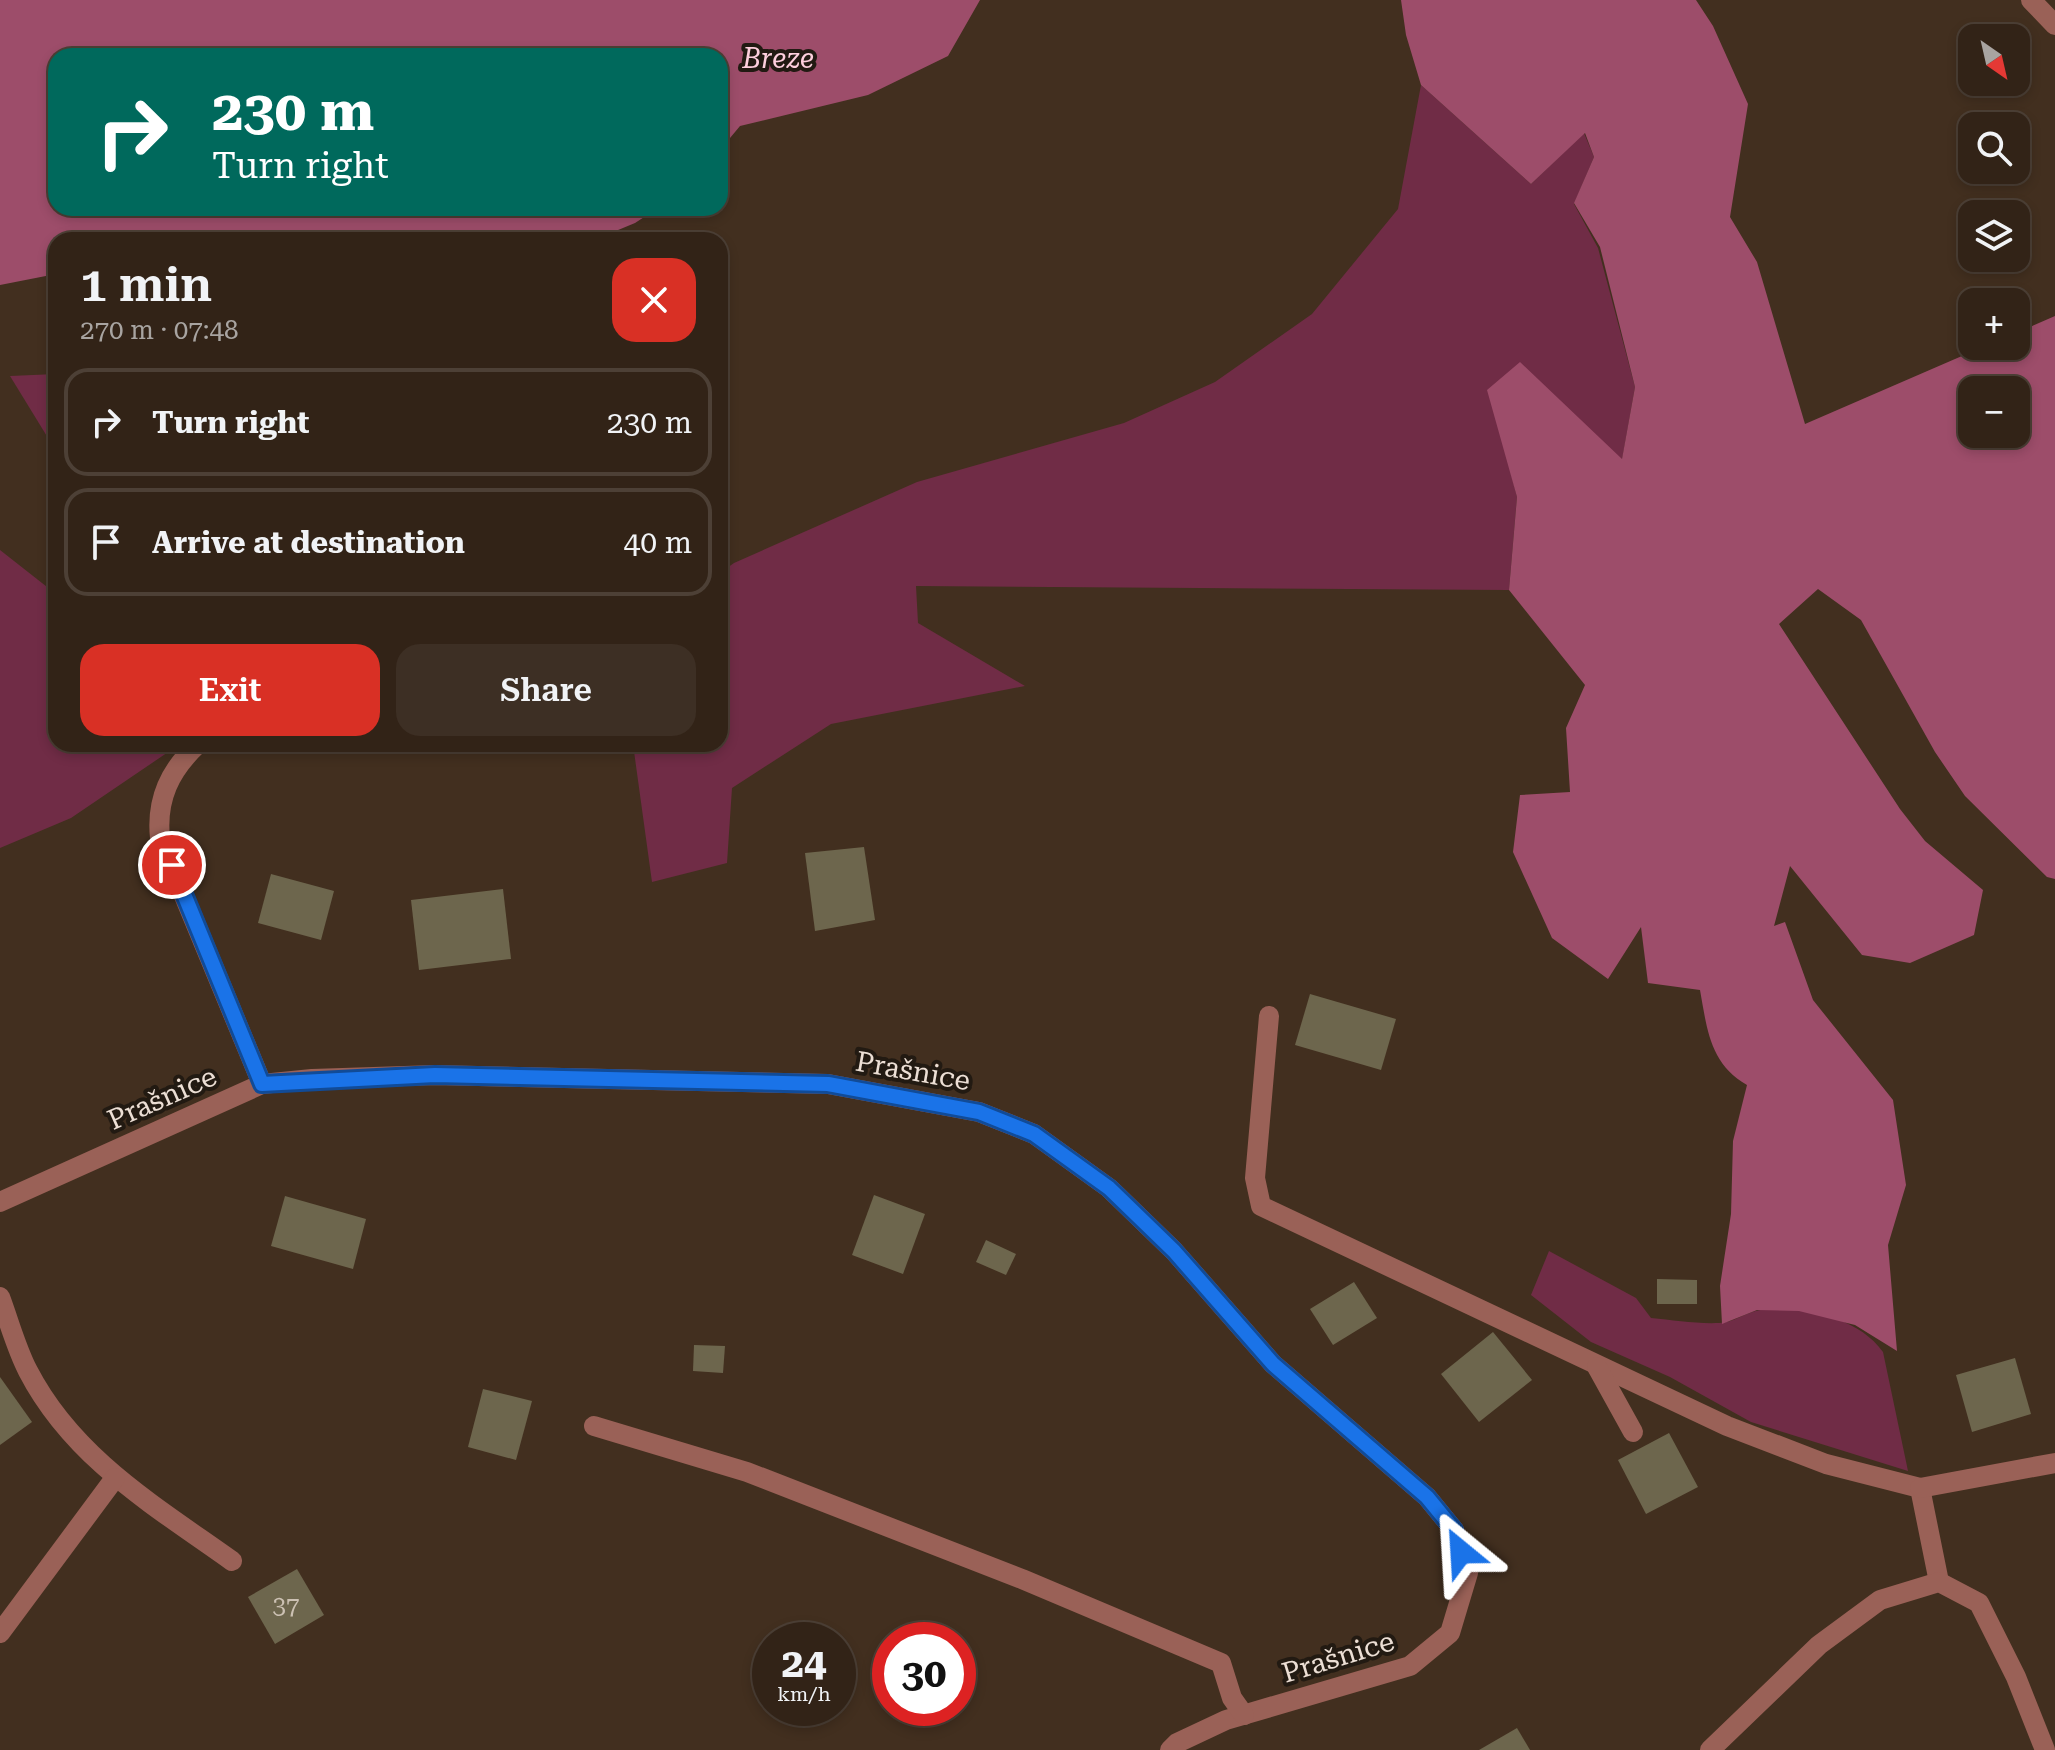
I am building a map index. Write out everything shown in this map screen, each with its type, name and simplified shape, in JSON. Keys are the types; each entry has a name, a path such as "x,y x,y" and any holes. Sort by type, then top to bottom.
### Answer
{"street":[{"path":"2031,0 2055,25"},
{"path":"190,752 179,762 165,789 158,814 160,838 262,1084"},
{"path":"1269,1016 1255,1178 1261,1206 1597,1367 1727,1426 1826,1464 1920,1488 2055,1463"},
{"name":"Prašnice","path":"0,1202 262,1084 435,1075 828,1084 979,1112 1034,1134 1109,1188 1174,1251 1273,1364 1427,1497 1454,1530 1468,1573 1450,1633 1410,1666 1244,1715 1177,1743 1170,1750"},
{"path":"0,1297 28,1371 74,1440 115,1478 232,1561"},
{"path":"1597,1367 1633,1432"},
{"path":"594,1426 747,1472 1022,1579 1221,1663 1232,1698 1244,1715"},
{"path":"0,1633 115,1478"},
{"path":"1920,1488 1939,1582"},
{"path":"1710,1750 1819,1645 1880,1600 1939,1582 1979,1603 2016,1677 2045,1750"}],"shaded area":[{"path":"1421,85 1531,184 1584,133 1594,157 1574,204 1598,248 1635,387 1622,460 1579,422 1505,448 1517,497 1509,590 916,586 918,623 1025,686 831,724 732,788 727,863 652,882 634,752 728,752 728,567 917,482 1124,423 1215,382 1312,314 1398,209"},
{"path":"48,374 48,438 10,376"},
{"path":"0,550 48,588 48,752 168,752 71,818 0,848"},
{"path":"1549,1251 1636,1298 1651,1318 1719,1323 1760,1310 1776,1309 1828,1316 1859,1330 1883,1352 1908,1471 1751,1422 1670,1377 1591,1342 1531,1295"}],"green space":[{"name":"Breze","path":"0,0 980,0 948,56 868,95 740,126 728,140 728,48 48,48 48,216 646,216 613,232 48,232 48,276 0,285"},
{"path":"1401,0 1696,0 1713,26 1748,104 1730,217 1757,262 1805,424 1958,358 2030,360 2030,327 2055,316 2055,879 2047,877 1965,796 1935,752 1861,620 1818,589 1779,624 1900,809 1925,841 1983,890 1974,935 1910,963 1862,955 1790,866 1774,926 1785,922 1813,1000 1893,1100 1906,1185 1888,1245 1897,1351 1855,1325 1799,1311 1757,1310 1722,1324 1720,1286 1731,1214 1733,1141 1747,1085 1725,1067 1712,1044 1700,990 1648,983 1641,927 1608,979 1552,938 1513,852 1520,795 1570,792 1566,728 1585,685 1509,590 1517,497 1487,390 1520,362 1622,459 1635,387 1600,247 1574,203 1594,157 1585,133 1531,184 1421,85 1406,35"}],"building":[{"path":"864,847 875,920 815,931 805,853"},
{"path":"271,874 334,891 321,940 258,923"},
{"path":"503,889 511,959 419,970 411,900"},
{"path":"1310,994 1396,1019 1381,1070 1295,1045"},
{"path":"874,1195 925,1214 903,1274 852,1255"},
{"path":"285,1196 366,1219 353,1269 271,1246"},
{"path":"986,1240 1016,1254 1006,1275 976,1262"},
{"path":"1657,1279 1697,1280 1697,1304 1657,1304"},
{"path":"1354,1282 1377,1318 1333,1345 1310,1309"},
{"path":"1493,1332 1532,1380 1479,1422 1441,1374"},
{"path":"694,1345 725,1346 723,1373 693,1371"},
{"path":"2015,1358 2031,1414 1972,1432 1956,1375"},
{"path":"0,1377 32,1422 0,1445"},
{"path":"483,1389 532,1401 516,1460 468,1447"},
{"path":"1669,1433 1698,1487 1646,1514 1618,1460"},
{"path":"297,1569 324,1615 275,1644 248,1597"},
{"path":"1517,1728 1530,1750 1479,1750"}],"route":[{"path":"172,865 262,1084 435,1075 828,1084 979,1112 1034,1134 1109,1188 1174,1251 1273,1364 1427,1497 1454,1530 1461,1552"}]}
